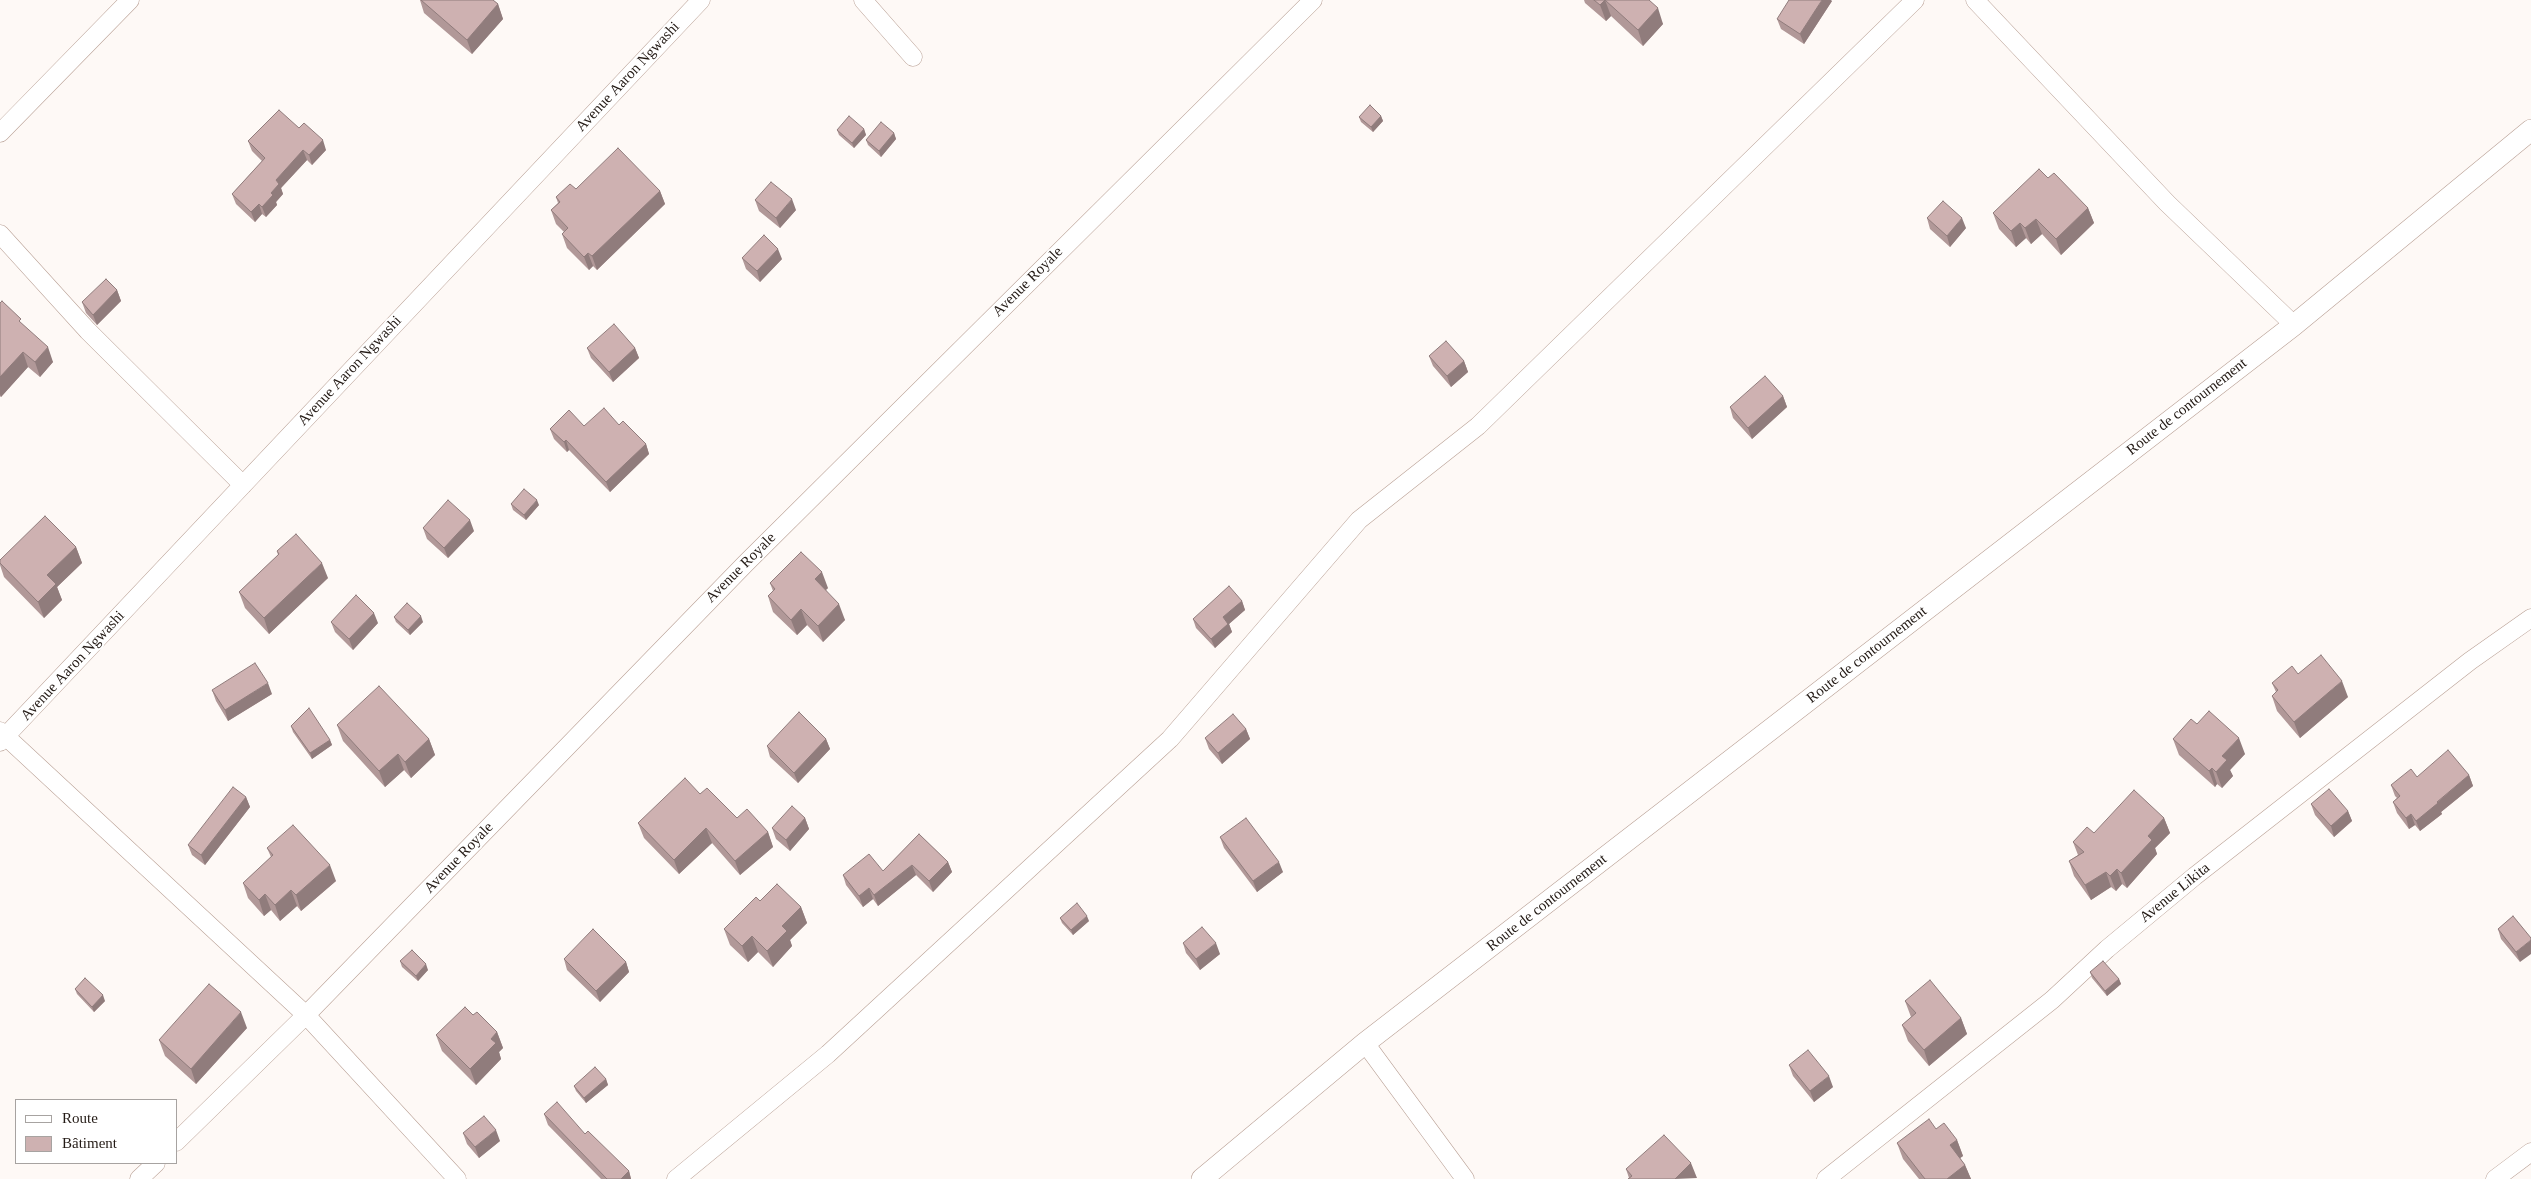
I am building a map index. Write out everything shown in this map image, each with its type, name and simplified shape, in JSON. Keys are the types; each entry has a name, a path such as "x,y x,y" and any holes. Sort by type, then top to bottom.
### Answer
{"street":[{"path":"0,134 130,0"},
{"name":"Avenue Aaron Ngwashi","path":"2,737 701,0"},
{"path":"863,0 913,57"},
{"name":"Avenue Royale","path":"178,1140 306,1015 746,563 1312,0"},
{"path":"676,1179 828,1054 1170,739 1359,520 1478,426 1915,0"},
{"path":"1975,0 2167,203 2294,325"},
{"name":"Route de contournement","path":"1202,1179 1365,1043 2294,325 2531,130"},
{"path":"0,234 88,331 243,485"},
{"name":"Avenue Likita","path":"1826,1179 2052,1000 2107,949 2195,876 2470,661 2531,618"},
{"path":"2,737 306,1015 457,1179"},
{"path":"1365,1043 1465,1179"},
{"path":"2496,1179 2531,1152"},
{"path":"139,1179 155,1164"}],"building":[{"path":"421,0 493,0 498,4 467,40"},
{"path":"1594,0 1605,0 1600,5"},
{"path":"1605,0 1649,0 1658,8 1638,30"},
{"path":"1789,0 1822,0 1800,34 1777,19"},
{"path":"1370,105 1381,116 1371,127 1359,117"},
{"path":"279,110 299,128 304,123 323,140 309,155 303,150 276,180 279,184 271,193 273,195 262,207 259,204 251,212 232,194 265,158 248,141"},
{"path":"849,116 864,129 852,143 837,130"},
{"path":"881,122 894,133 879,151 866,140"},
{"path":"618,148 660,191 592,256 588,253 584,257 562,234 568,228 551,210 560,202 556,197 570,184 576,189"},
{"path":"2039,169 2048,178 2054,173 2088,208 2056,239 2036,219 2025,228 2020,223 2011,231 1993,213"},
{"path":"771,182 792,199 776,218 755,200"},
{"path":"1943,201 1962,218 1947,236 1927,218"},
{"path":"764,235 778,249 757,271 742,258"},
{"path":"106,279 117,290 93,315 82,302"},
{"path":"2,301 21,319 19,321 48,347 35,362 23,352 0,377 0,303"},
{"path":"614,324 635,348 609,372 587,348"},
{"path":"1446,341 1464,361 1447,376 1429,356"},
{"path":"1765,376 1783,396 1748,428 1730,407"},
{"path":"604,408 619,425 623,421 646,444 606,482 566,440 564,442 550,429 569,410 584,426"},
{"path":"524,489 537,500 524,515 511,504"},
{"path":"448,500 470,520 444,548 423,528"},
{"path":"45,516 76,547 47,575 56,584 38,602 0,563 0,560"},
{"path":"296,534 322,563 264,618 239,592 279,554 277,551"},
{"path":"801,552 822,572 815,579 839,604 818,626 801,609 791,620 768,596 775,589 770,583"},
{"path":"1229,586 1242,601 1223,617 1228,624 1211,639 1193,619"},
{"path":"356,595 374,613 349,639 331,622"},
{"path":"407,603 421,616 408,630 394,617"},
{"path":"2321,655 2342,681 2294,722 2272,696 2278,690 2272,683 2292,666 2298,674"},
{"path":"255,663 268,683 225,710 212,690"},
{"path":"379,686 429,739 405,762 398,754 379,771 337,725"},
{"path":"309,708 330,740 310,753 291,726"},
{"path":"2209,711 2239,738 2222,756 2227,760 2216,772 2212,768 2209,771 2173,739 2191,719 2197,724"},
{"path":"799,712 826,739 794,773 767,746"},
{"path":"1233,714 1246,729 1218,753 1205,738"},
{"path":"2448,750 2469,775 2416,821 2411,814 2406,818 2393,802 2400,796 2391,785 2411,769 2417,777"},
{"path":"685,778 700,794 707,788 737,818 747,809 768,832 735,861 706,828 674,860 638,823"},
{"path":"233,787 246,797 201,855 188,845"},
{"path":"2329,789 2348,811 2331,826 2311,804"},
{"path":"2134,790 2164,818 2148,836 2152,840 2121,873 2117,869 2110,876 2106,872 2085,885 2069,861 2084,852 2073,842 2087,827 2094,833"},
{"path":"792,806 805,818 786,840 772,828"},
{"path":"1246,818 1279,862 1253,881 1220,837"},
{"path":"293,825 330,865 296,895 291,890 275,905 265,894 259,900 243,883 273,855 267,848"},
{"path":"919,834 948,862 929,881 912,865 874,895 869,888 859,896 843,875 869,854 883,871"},
{"path":"777,884 801,907 782,926 787,931 767,951 752,936 742,946 724,929 756,897 760,901"},
{"path":"1077,903 1087,916 1071,930 1060,918"},
{"path":"2513,916 2531,938 2516,952 2498,929"},
{"path":"1202,927 1216,943 1196,959 1183,943"},
{"path":"593,929 626,962 596,991 564,959"},
{"path":"412,950 426,964 416,976 400,961"},
{"path":"2103,961 2119,979 2105,991 2090,972"},
{"path":"85,978 103,995 92,1007 75,989"},
{"path":"1930,980 1961,1018 1924,1050 1902,1025 1916,1013 1905,1001"},
{"path":"209,984 241,1012 191,1069 159,1040"},
{"path":"465,1007 473,1015 477,1012 497,1032 491,1039 496,1043 470,1069 436,1035"},
{"path":"1808,1050 1829,1076 1810,1091 1789,1065"},
{"path":"595,1067 606,1079 584,1098 574,1086"},
{"path":"557,1102 585,1134 588,1131 629,1171 621,1179 607,1179 544,1114"},
{"path":"484,1116 496,1130 475,1147 463,1133"},
{"path":"1929,1119 1936,1129 1944,1123 1957,1140 1950,1145 1965,1165 1947,1179 1925,1179 1897,1143"},
{"path":"1664,1135 1691,1163 1675,1179 1628,1179 1632,1176 1626,1169"}]}
